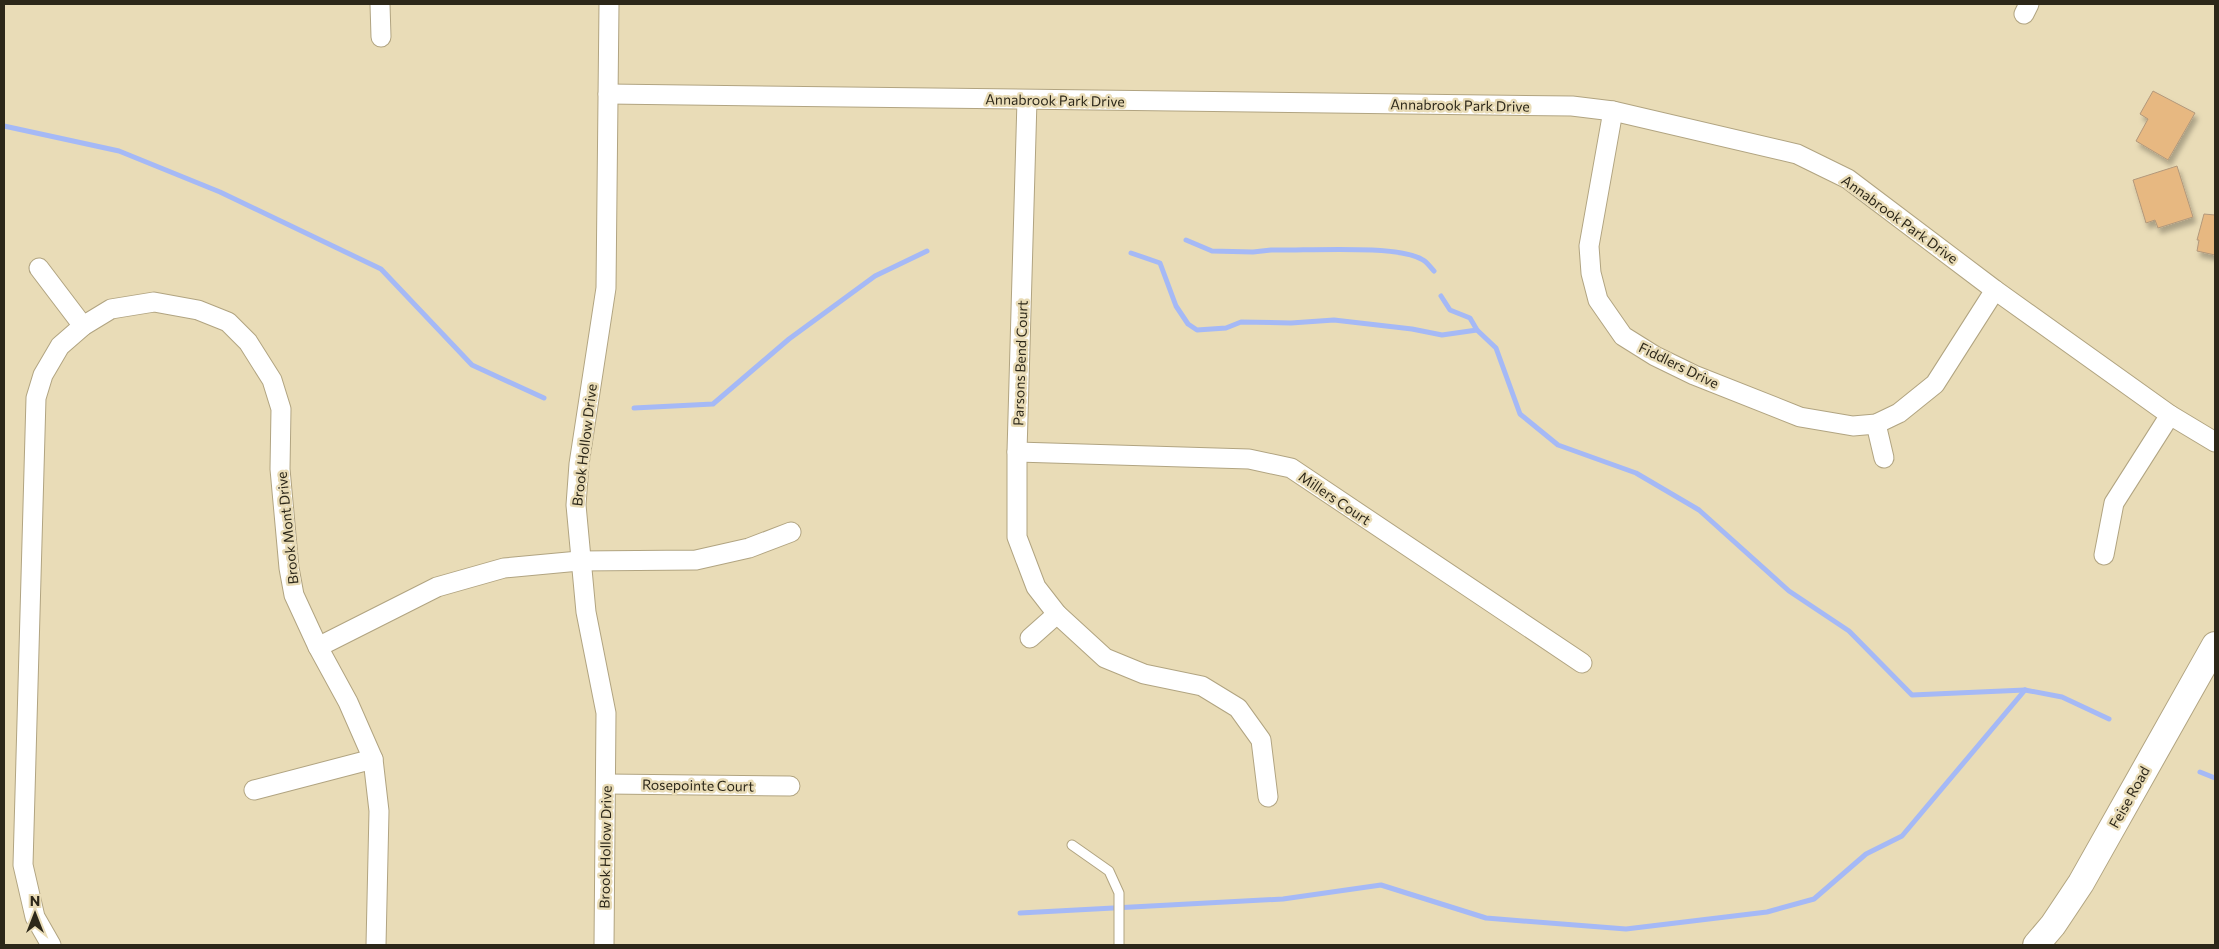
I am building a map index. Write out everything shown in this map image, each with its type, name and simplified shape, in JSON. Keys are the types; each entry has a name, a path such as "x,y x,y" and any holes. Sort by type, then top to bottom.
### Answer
{"main road":[{"name":"Feise Road","path":"2036,945 2053,925 2081,883 2215,645"}],"street":[{"path":"380,4 381,37"},
{"name":"Brook Hollow Drive","path":"604,945 607,784 606,713 586,612 576,505 579,464 606,288 609,4"},
{"name":"Annabrook Park Drive","path":"608,94 1572,106 1613,111 1797,154 1848,179 1995,290 2170,415 2215,442"},
{"name":"Parsons Bend Court","path":"1027,100 1017,452 1017,537 1036,587 1057,614 1105,658 1144,674 1202,686 1238,708 1261,740 1268,796"},
{"name":"Fiddlers Drive","path":"1613,111 1589,246 1591,273 1598,300 1623,336 1655,356 1694,375 1800,416 1853,426 1876,424 1899,413 1935,384 1995,290"},
{"path":"39,268 83,326"},
{"name":"Brook Mont Drive","path":"51,945 35,916 23,865 36,398 43,375 60,346 83,326 112,309 154,302 198,310 228,322 248,342 272,380 280,409 280,469 289,568 294,595 318,647 348,702 373,759 379,811 376,945"},
{"path":"2104,555 2114,504 2170,415"},
{"path":"1876,424 1884,458"},
{"name":"Millers Court","path":"1017,452 1249,459 1291,468 1582,662"},
{"path":"318,647 436,587 504,568 580,561 696,560 749,548 791,532"},
{"path":"1030,638 1057,614"},
{"path":"254,790 373,759"},
{"name":"Rosepointe Court","path":"607,784 790,786"}],"lane":[{"path":"1072,846 1109,871 1113,879 1119,893 1119,945"}],"building":[{"path":"2153,91 2195,113 2168,160 2136,141 2148,119 2140,114"},
{"path":"2177,166 2193,217 2158,228 2155,220 2146,223 2133,180"},
{"path":"2204,214 2215,215 2215,255 2197,251 2199,240 2197,240"}],"waterway":[{"path":"4,126 119,151 220,192 381,269 472,365 544,398"},
{"path":"1186,240 1212,251 1253,252 1350,249 1394,252 1411,255 1423,260 1434,271"},
{"path":"634,408 713,404 789,339 875,276 927,251"},
{"path":"1131,253 1160,263 1176,306 1188,324 1197,330 1226,328 1241,322 1291,323 1334,320 1412,329 1442,335 1477,330 1496,348 1520,414 1558,445 1636,473 1699,510 1789,591 1849,631 1912,695 2025,690 2062,697 2109,719"},
{"path":"1441,296 1450,310 1470,318 1477,330"},
{"path":"1020,913 1283,899 1381,885 1486,918 1626,929 1767,912 1814,899 1866,854 1902,836 2025,690"},
{"path":"2200,772 2215,778"}]}
